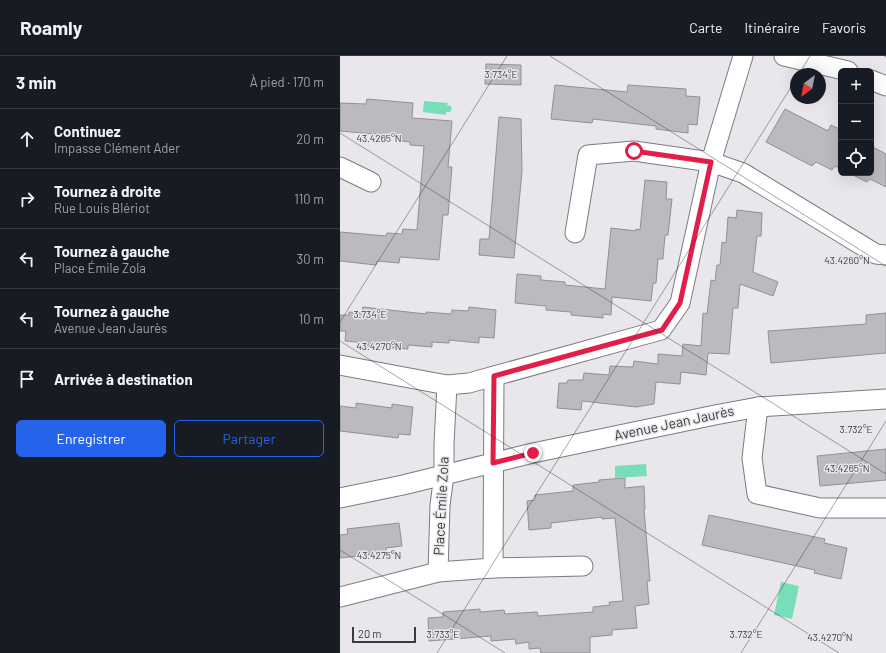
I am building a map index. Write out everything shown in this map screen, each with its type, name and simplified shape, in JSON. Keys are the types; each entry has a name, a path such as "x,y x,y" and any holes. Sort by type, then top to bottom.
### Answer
{"street":[{"path":"340,365 447,385 469,383 662,330 680,303 711,162 743,56"},
{"path":"784,56 838,69"},
{"path":"874,81 886,86"},
{"path":"576,234 588,155 634,151 711,162 743,174 876,254 886,255"},
{"path":"340,167 371,182"},
{"path":"493,568 494,376"},
{"name":"Place Émile Zola","path":"447,385 444,475 440,505 438,572 493,568 583,566"},
{"name":"Avenue Jean Jaurès","path":"340,498 403,485 533,453 715,414 758,407 886,399"},
{"path":"758,407 752,458 757,494 820,508 886,508"},
{"path":"340,597 438,572"}],"shaded area":[{"path":"424,101 448,103 447,105 451,106 452,109 450,112 446,112 446,115 423,112"},
{"path":"646,464 647,476 615,478 615,466"},
{"path":"781,582 799,586 792,619 774,615"}],"building":[{"path":"486,64 521,65 521,85 485,84"},
{"path":"555,85 627,92 628,85 686,89 686,96 700,97 697,125 688,124 688,133 656,129 656,126 593,119 592,123 551,119"},
{"path":"367,99 413,103 412,118 452,121 448,167 452,167 448,215 443,215 439,260 400,257 399,263 377,261 376,265 340,261 340,232 386,236 387,233 402,234 403,229 417,230 424,146 410,145 410,142 395,140 396,136 340,131 340,103 366,104"},
{"path":"785,109 828,131 831,125 838,128 838,168 835,166 832,170 816,162 812,166 766,142"},
{"path":"499,117 521,119 522,171 514,258 479,255 480,239 489,239"},
{"path":"874,148 886,154 886,187 870,179 867,182 855,176 874,176"},
{"path":"645,180 667,182 666,199 672,199 668,235 665,235 663,259 658,259 656,283 653,283 651,301 612,297 611,315 603,314 603,318 571,315 571,312 546,310 546,306 515,303 517,274 541,276 541,280 565,282 565,285 605,289 611,228 636,231 636,229 640,230"},
{"path":"737,210 762,213 761,236 757,236 753,272 778,282 773,296 740,284 738,308 733,308 729,354 708,353 706,375 681,372 680,384 656,382 654,404 636,407 582,401 581,410 557,408 559,383 567,383 568,380 583,380 584,373 609,375 610,366 633,367 634,361 658,364 658,354 682,356 683,344 701,346 703,313 707,314 711,280 715,281 717,265 720,265 722,242 726,243 728,217 736,218"},
{"path":"363,307 426,314 426,312 451,314 452,310 468,311 469,307 496,310 494,338 479,337 479,343 449,340 449,343 432,342 432,347 408,345 408,349 367,346 367,343 345,341 346,331 340,331 340,315 349,315 349,312 362,313"},
{"path":"886,313 886,353 771,363 768,331 866,324 866,315"},
{"path":"356,403 392,408 392,404 413,407 410,435 399,434 398,438 340,431 340,406 356,408"},
{"path":"886,449 886,480 820,486 817,456"},
{"path":"625,478 625,488 644,486 644,509 650,581 647,581 649,604 635,606 637,628 612,630 612,635 590,637 590,653 541,653 540,648 529,649 529,642 516,644 515,639 491,641 491,636 429,641 428,618 443,617 443,612 480,609 480,612 504,610 505,614 537,612 538,616 593,612 593,607 610,605 609,602 623,601 615,518 602,519 602,517 551,523 551,528 529,530 527,501 535,500 535,495 573,491 573,485 599,482 599,480"},
{"path":"709,515 825,539 824,543 847,548 841,579 814,573 815,570 702,545"},
{"path":"399,523 402,546 386,548 386,553 340,558 340,535 348,534 347,529"}],"route":[{"path":"533,453 493,463 494,376 662,330 680,303 711,162 634,151"}]}
